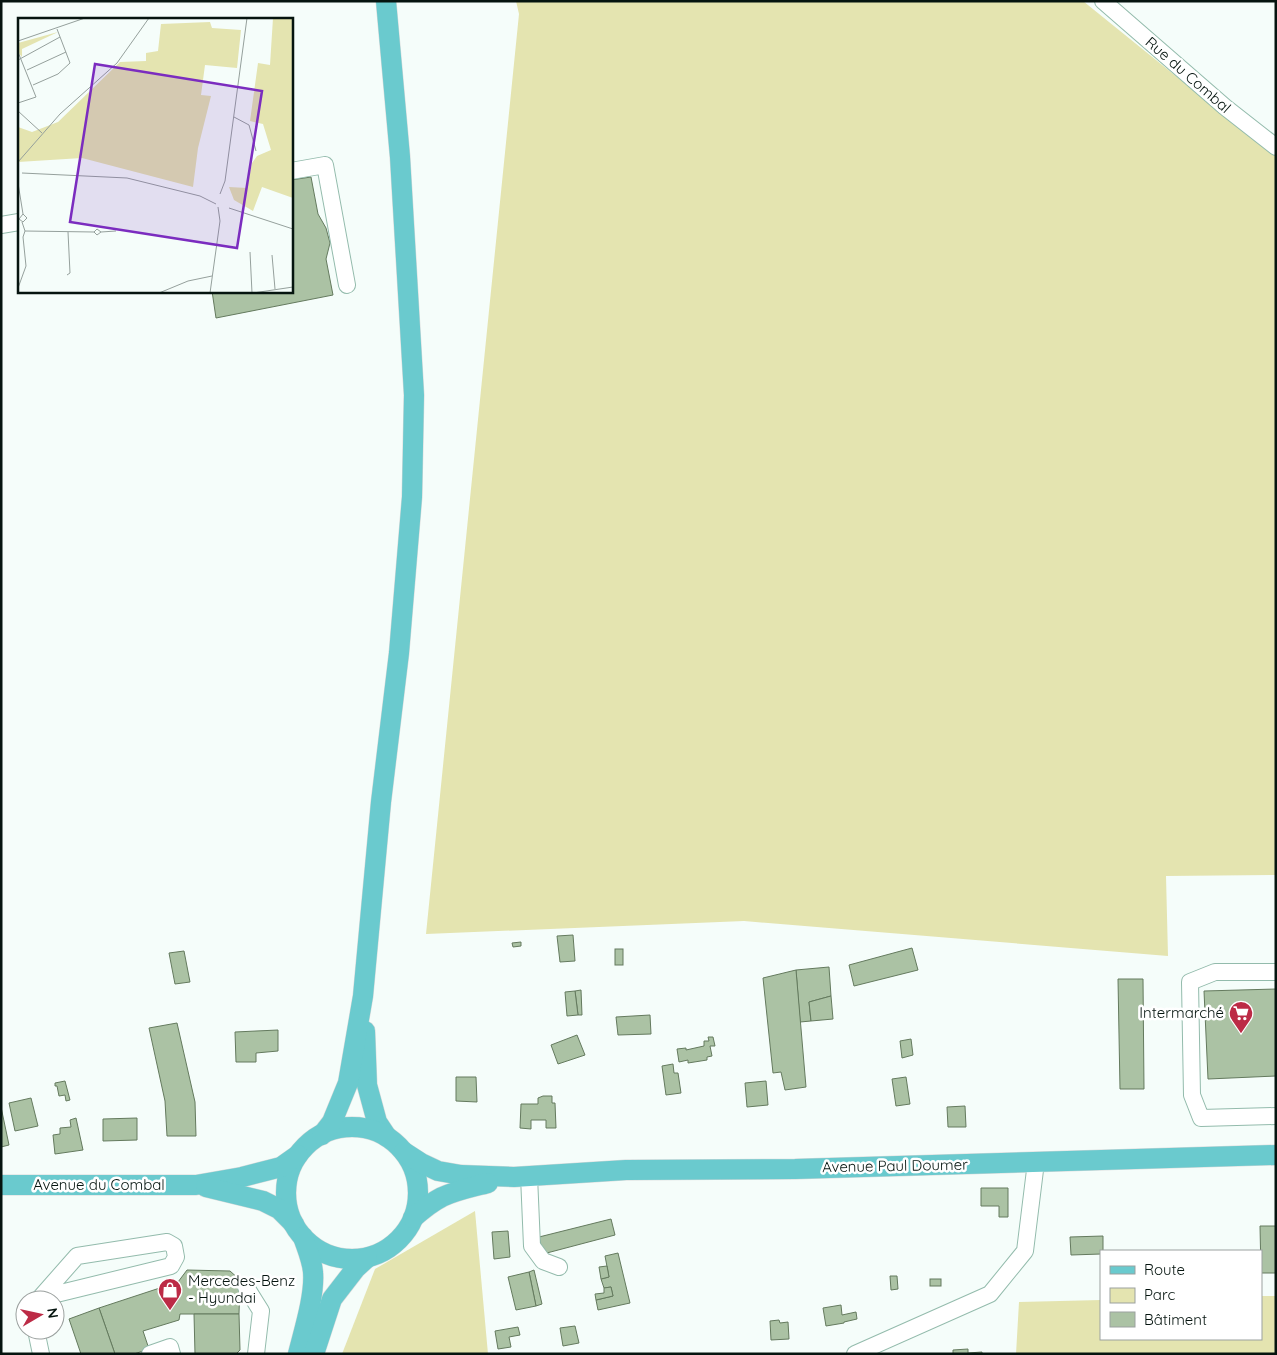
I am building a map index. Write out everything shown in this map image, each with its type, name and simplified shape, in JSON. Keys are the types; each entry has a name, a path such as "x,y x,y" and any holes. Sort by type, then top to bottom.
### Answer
{"main road":[{"path":"322,1135 332,1122 348,1082 363,996 381,802 399,654 412,497 413,386 400,157 386,1"},
{"path":"363,996 367,1085 377,1122 387,1137 404,1152 438,1172 461,1175 522,1176"},
{"path":"196,1185 242,1177 281,1166 322,1135 343,1128 366,1129 387,1137"},
{"path":"314,1354 332,1298 356,1268 367,1258 386,1250 397,1241 413,1218 418,1201 418,1184 413,1167 404,1152"},
{"path":"298,1155 290,1171 287,1189 288,1207 310,1255 313,1272 313,1289 298,1354"},
{"name":"Avenue Paul Doumer","path":"522,1176 626,1170 795,1168 1276,1155"},
{"path":"413,1218 442,1197 461,1190 522,1176"},
{"name":"Avenue du Combal","path":"1,1185 196,1185"},
{"path":"196,1185 262,1201 279,1208 317,1249 332,1256 349,1259 367,1258"}],"street":[{"name":"Rue du Combal","path":"1103,1 1225,107 1276,147"},
{"path":"292,171 325,165 347,285"},
{"path":"1,225 18,222"},
{"path":"1276,972 1215,972 1190,982 1192,1095 1201,1118 1276,1116"},
{"path":"854,1354 990,1294 1025,1250 1036,1162"},
{"path":"522,1176 532,1246 543,1261 559,1267"},
{"path":"167,1242 174,1246 176,1257 171,1266 40,1299 77,1256 167,1242"},
{"path":"246,1287 261,1311 256,1354"},
{"path":"38,1340 41,1354"},
{"path":"150,1354 170,1346 172,1354"}],"green space":[{"path":"516,1 1083,1 1276,157 1276,875 1166,876 1168,956 744,921 426,934 519,14"},
{"path":"475,1211 488,1354 342,1354 375,1269"},
{"path":"1262,1296 1276,1296 1276,1354 1016,1354 1019,1302 1100,1300 1100,1340 1262,1340"}],"building":[{"path":"311,177 318,214 326,228 330,243 326,259 333,295 216,318 212,292 292,292 292,180"},
{"path":"573,935 575,961 560,962 557,936"},
{"path":"521,942 521,946 513,947 512,943"},
{"path":"912,948 918,970 854,986 849,965"},
{"path":"615,949 623,949 623,965 615,965"},
{"path":"184,951 190,982 175,984 169,953"},
{"path":"829,967 831,996 809,1002 811,1021 800,1022 796,970"},
{"path":"796,970 806,1087 785,1090 781,1072 773,1073 763,978"},
{"path":"1118,979 1143,979 1144,1089 1120,1089"},
{"name":"Intermarché","path":"1276,989 1276,1076 1208,1079 1204,991"},
{"path":"581,990 582,1015 578,1015 575,991"},
{"path":"575,991 578,1015 567,1016 565,992"},
{"path":"831,996 833,1019 811,1021 809,1002"},
{"path":"650,1015 651,1034 618,1035 616,1017"},
{"path":"177,1023 195,1102 196,1136 167,1136 165,1101 149,1028"},
{"path":"278,1030 278,1051 256,1053 256,1062 236,1062 235,1032"},
{"path":"577,1035 585,1055 558,1064 551,1045"},
{"path":"708,1037 713,1037 715,1046 710,1046 712,1056 707,1057 707,1060 688,1063 688,1060 679,1062 677,1049 686,1048 686,1050 704,1046 704,1041 709,1041"},
{"path":"911,1039 913,1055 902,1058 900,1041"},
{"path":"673,1064 674,1073 678,1073 681,1093 666,1095 662,1066"},
{"path":"456,1077 476,1077 477,1102 456,1101"},
{"path":"906,1077 910,1104 896,1106 892,1079"},
{"path":"65,1081 70,1100 66,1101 65,1095 59,1096 57,1086 55,1086 55,1083"},
{"path":"766,1081 768,1105 747,1107 745,1083"},
{"path":"552,1096 552,1103 555,1103 556,1128 546,1128 546,1120 531,1120 531,1129 520,1128 521,1104 538,1104 538,1098"},
{"path":"31,1098 38,1126 15,1131 9,1103"},
{"path":"965,1106 966,1127 948,1127 947,1107"},
{"path":"1,1107 9,1145 1,1147"},
{"path":"76,1118 83,1150 55,1154 53,1135 60,1134 60,1128 71,1127 70,1120"},
{"path":"137,1118 137,1140 103,1141 103,1119"},
{"path":"981,1188 1008,1188 1008,1217 999,1217 999,1206 981,1206"},
{"path":"611,1219 615,1235 543,1254 539,1237"},
{"path":"1260,1226 1276,1226 1276,1273 1262,1273"},
{"path":"508,1231 510,1257 494,1259 492,1232"},
{"path":"1103,1236 1103,1250 1100,1250 1100,1254 1071,1255 1070,1237"},
{"path":"618,1253 630,1303 598,1310 596,1300 613,1296 611,1287 604,1288 601,1279 609,1277 605,1256"},
{"path":"607,1266 609,1277 601,1279 599,1267"},
{"name":"Mercedes-Benz - Hyundai","path":"187,1270 230,1271 240,1280 239,1314 180,1314 179,1320 143,1331 149,1349 134,1354 115,1354 99,1308 178,1282"},
{"path":"534,1270 542,1304 536,1306 529,1272"},
{"path":"529,1272 536,1306 516,1310 508,1277"},
{"path":"890,1276 897,1276 898,1289 891,1290"},
{"path":"930,1279 941,1279 941,1286 930,1286"},
{"path":"611,1287 613,1296 596,1300 595,1294 604,1293 604,1288"},
{"path":"841,1305 842,1315 856,1312 857,1319 826,1326 823,1308"},
{"path":"99,1308 115,1354 81,1354 69,1319"},
{"path":"194,1314 239,1314 240,1350 236,1354 195,1354"},
{"path":"779,1320 780,1323 788,1322 789,1339 771,1340 770,1321"},
{"path":"575,1326 579,1343 563,1346 560,1328"},
{"path":"518,1327 520,1335 509,1337 511,1347 498,1349 495,1331"},
{"path":"968,1349 968,1353 982,1352 982,1354 953,1354 953,1350"}],"place":[{"name":"Intermarché","path":"1241,1034"},
{"name":"Mercedes-Benz - Hyundai","path":"170,1311"}]}
